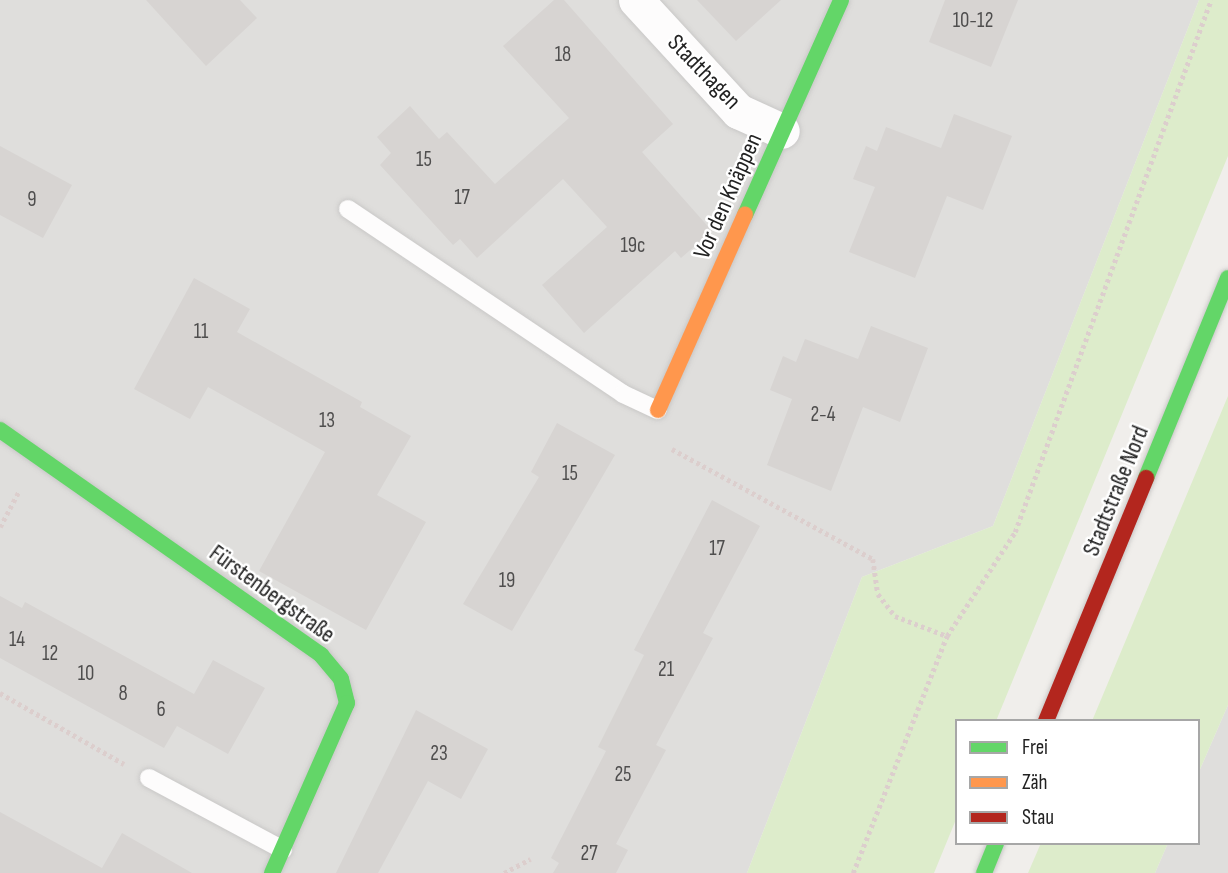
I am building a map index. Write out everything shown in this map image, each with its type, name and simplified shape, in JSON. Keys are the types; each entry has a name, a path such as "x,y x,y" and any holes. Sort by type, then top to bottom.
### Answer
{"street":[{"name":"Stadthagen","path":"636,0 738,111 782,131"},
{"name":"Vor den Knäppen","path":"658,410 841,0"},
{"name":"Stadtstraße Nord","path":"1047,719 1228,278"},
{"name":"Fürstenbergstraße","path":"0,429 321,655 341,679 346,704 272,873"},
{"path":"984,873 995,845"}],"lane":[{"path":"348,209 623,394 658,410"},
{"path":"149,778 283,850"}],"path":[{"path":"853,873 947,636 1015,531 1211,0"},
{"path":"658,410 666,445 873,559 878,594 895,615 947,636"},
{"path":"0,693 149,778"},
{"path":"504,873 530,859"}],"shaded area":[{"path":"0,0 1199,0 993,526 862,577 747,873 0,873"},
{"path":"1228,705 1228,873 1155,873 1167,845 1200,845 1200,769"}],"green space":[{"path":"1199,0 1228,0 1228,156 997,719 955,719 955,822 934,873 747,873 862,577 993,526"},
{"path":"1228,396 1228,705 1200,769 1200,719 1093,719"},
{"path":"1040,845 1167,845 1155,873 1028,873"}],"building":[{"path":"146,0 240,0 257,18 206,66"},
{"path":"554,0 564,0 673,124 642,152 712,231 681,258 675,251 584,333 542,285 607,227 563,179 477,258 460,239 453,245 380,165 391,153 377,137 410,106 439,139 447,132 495,184 569,118 503,46"},
{"path":"697,0 781,0 736,41"},
{"path":"945,0 1018,0 991,67 929,42"},
{"path":"954,114 1012,136 983,210 947,196 915,278 849,252 875,187 853,179 866,146 877,151 886,127 941,148"},
{"path":"0,146 72,185 43,238 0,215"},
{"path":"194,278 250,309 237,332 362,402 360,407 411,436 377,495 426,522 366,630 259,571 325,452 208,387 190,419 134,389"},
{"path":"871,326 928,348 900,422 863,407 831,491 767,465 792,399 770,390 783,356 796,362 805,339 858,359"},
{"path":"557,423 615,455 512,631 463,604 539,477 531,472"},
{"path":"712,500 760,526 703,633 713,638 656,745 666,750 616,844 628,850 616,873 553,873 559,863 551,858 606,751 598,747 644,655 634,650"},
{"path":"0,596 22,608 25,602 194,694 213,660 265,688 228,754 177,726 164,748 0,658"},
{"path":"416,710 488,749 461,799 428,781 378,873 336,873"},
{"path":"0,812 102,868 122,833 192,873 0,873"}],"traffic: fast":[{"path":"745,215 841,0"},
{"path":"1146,478 1228,278"},
{"path":"0,430 321,655 341,679 347,703 272,873"},
{"path":"984,873 995,845"}],"traffic: slow":[{"path":"658,410 745,215"}],"traffic: jam":[{"path":"1047,719 1146,478"}]}
